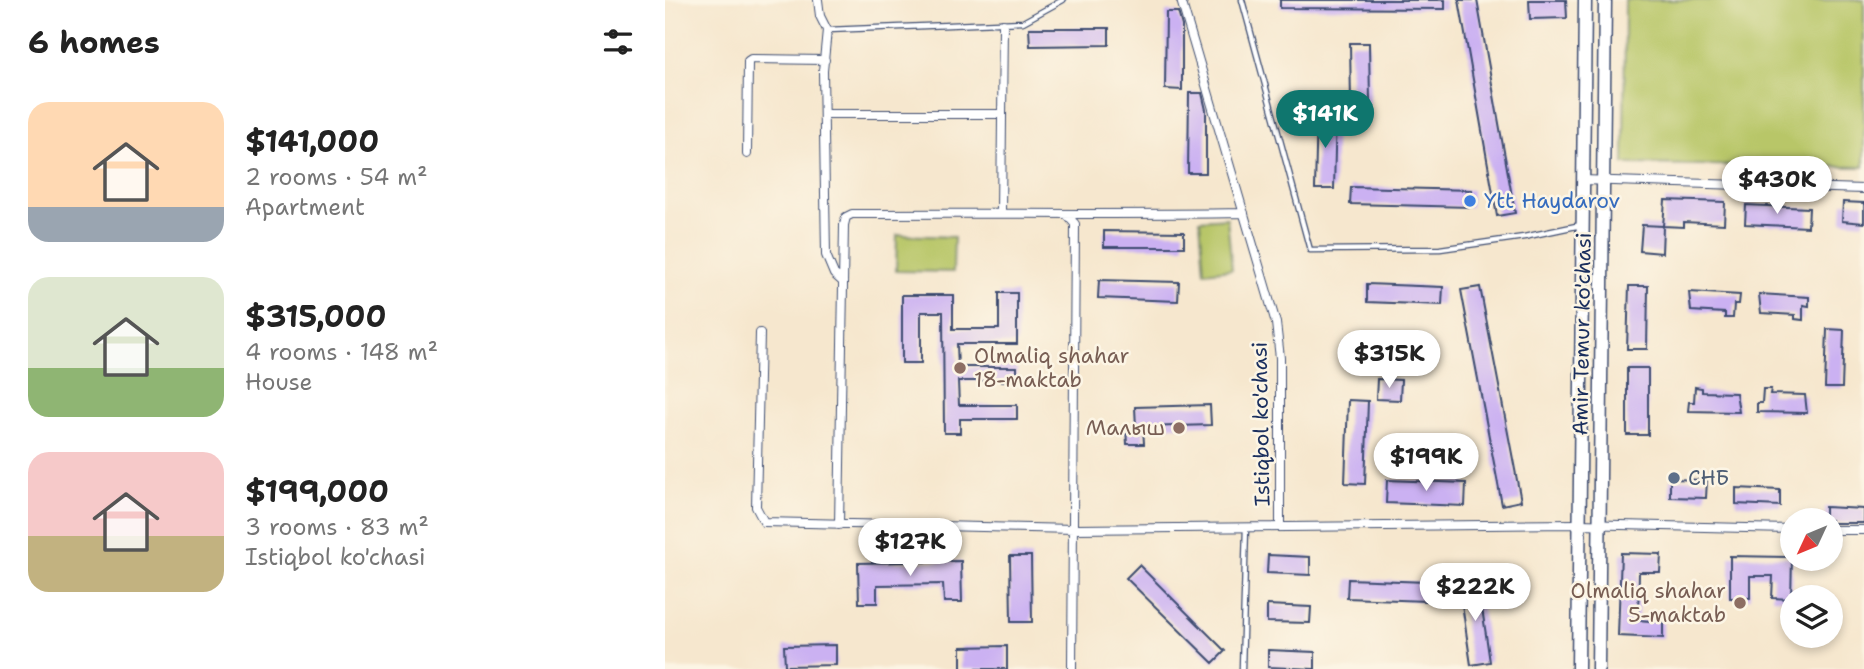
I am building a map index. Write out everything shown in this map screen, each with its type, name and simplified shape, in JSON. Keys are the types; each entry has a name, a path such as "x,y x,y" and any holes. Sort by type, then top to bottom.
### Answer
{"main road":[{"name":"Amir Temur ko'chasi","path":"1578,669 1585,0"},
{"name":"Amir Temur ko'chasi","path":"1598,669 1597,524 1605,0"}],"street":[{"path":"818,0 820,16 827,30 823,71 827,255 834,274 843,282"},
{"name":"Istiqbol ko'chasi","path":"1181,0 1276,323 1280,358 1280,525"},
{"path":"1001,213 1003,24"},
{"path":"747,154 747,61 825,60"},
{"path":"824,114 1002,114"},
{"path":"1583,180 1864,189"},
{"path":"839,525 846,217 852,214 1244,213"},
{"path":"1067,215 1076,223 1072,669"},
{"name":"Istiqbol ko'chasi","path":"761,333 757,507 764,522 1074,529 1579,524 1780,529"},
{"path":"1843,530 1864,530"}],"lane":[{"path":"827,30 1023,22 1063,0"},
{"path":"1242,0 1310,250 1440,249 1524,237 1582,225"},
{"path":"1242,669 1246,526"}],"green space":[{"path":"1625,0 1864,0 1864,167 1624,164"},
{"path":"1227,218 1232,269 1204,272 1200,220"},
{"path":"897,235 954,237 953,272 896,271"}],"building":[{"path":"1280,0 1445,0 1445,9 1280,8"},
{"path":"1459,0 1477,0 1515,213 1497,216"},
{"path":"1529,0 1566,0 1567,18 1530,19"},
{"path":"1166,12 1178,12 1182,26 1182,90 1165,89"},
{"path":"1029,28 1109,28 1109,45 1030,46"},
{"path":"1350,43 1369,43 1370,103 1351,103"},
{"path":"1189,93 1202,93 1206,110 1206,173 1188,173"},
{"path":"1317,111 1336,111 1334,189 1315,189"},
{"path":"1351,187 1472,190 1471,207 1350,204"},
{"path":"1665,200 1725,202 1724,224 1684,222 1684,227 1663,226"},
{"path":"1843,202 1864,203 1864,223 1842,221"},
{"path":"1746,205 1809,208 1808,227 1745,224"},
{"path":"1642,225 1663,226 1662,253 1640,251"},
{"path":"1104,231 1184,232 1184,247 1104,247"},
{"path":"1099,280 1179,282 1178,301 1098,298"},
{"path":"1367,284 1443,287 1442,305 1367,302"},
{"path":"1629,286 1648,286 1647,349 1627,349"},
{"path":"1480,287 1521,501 1502,505 1461,290"},
{"path":"1689,292 1740,295 1739,304 1734,304 1733,318 1725,318 1725,313 1691,311"},
{"path":"999,293 1017,293 1017,344 957,344 958,367 1017,367 1017,381 958,381 959,405 1017,405 1017,419 960,419 960,433 944,433 943,312 921,312 921,363 902,363 902,295 953,295 953,329 999,329"},
{"path":"1759,294 1809,297 1809,306 1803,305 1803,320 1795,319 1795,315 1761,313"},
{"path":"1827,329 1844,330 1842,388 1825,388"},
{"path":"1627,368 1648,368 1648,435 1627,435"},
{"path":"1377,379 1401,380 1400,400 1376,399"},
{"path":"1695,387 1702,388 1702,392 1736,393 1739,412 1688,411 1689,402 1694,402"},
{"path":"1763,389 1771,389 1770,394 1805,395 1807,413 1757,412 1757,403 1762,403"},
{"path":"1348,400 1368,401 1365,484 1345,483"},
{"path":"1210,405 1211,425 1143,427 1144,444 1127,444 1126,427 1136,427 1135,407"},
{"path":"1670,479 1707,480 1706,498 1670,497"},
{"path":"1387,480 1466,483 1465,506 1386,503"},
{"path":"1736,488 1780,490 1780,506 1736,504"},
{"path":"1825,507 1864,509 1864,523 1843,523 1843,508"},
{"path":"1621,553 1661,554 1660,572 1639,572 1638,620 1663,622 1663,638 1618,636"},
{"path":"1268,555 1310,557 1310,575 1267,573"},
{"path":"1010,556 1031,556 1032,622 1011,622"},
{"path":"1730,556 1780,557 1780,571 1792,571 1791,585 1780,585 1780,598 1772,598 1773,576 1750,576 1750,598 1730,598"},
{"path":"961,561 962,602 944,602 943,584 877,585 877,603 859,603 858,563"},
{"path":"1139,565 1225,651 1213,663 1126,578"},
{"path":"1348,579 1426,582 1426,601 1347,598"},
{"path":"1478,581 1490,662 1471,665 1459,584"},
{"path":"1267,605 1311,607 1310,623 1267,622"},
{"path":"836,645 836,665 785,666 784,646"},
{"path":"1007,646 1007,669 961,669 961,647"},
{"path":"1268,650 1315,652 1315,669 1268,667"}],"place":[{"name":"Ytt Haydarov","path":"1470,201"},
{"name":"Olmaliq shahar 18-maktab","path":"960,368"},
{"name":"Малыш","path":"1179,428"},
{"name":"СНБ","path":"1674,478"},
{"name":"Olmaliq shahar 5-maktab","path":"1740,603"}]}
